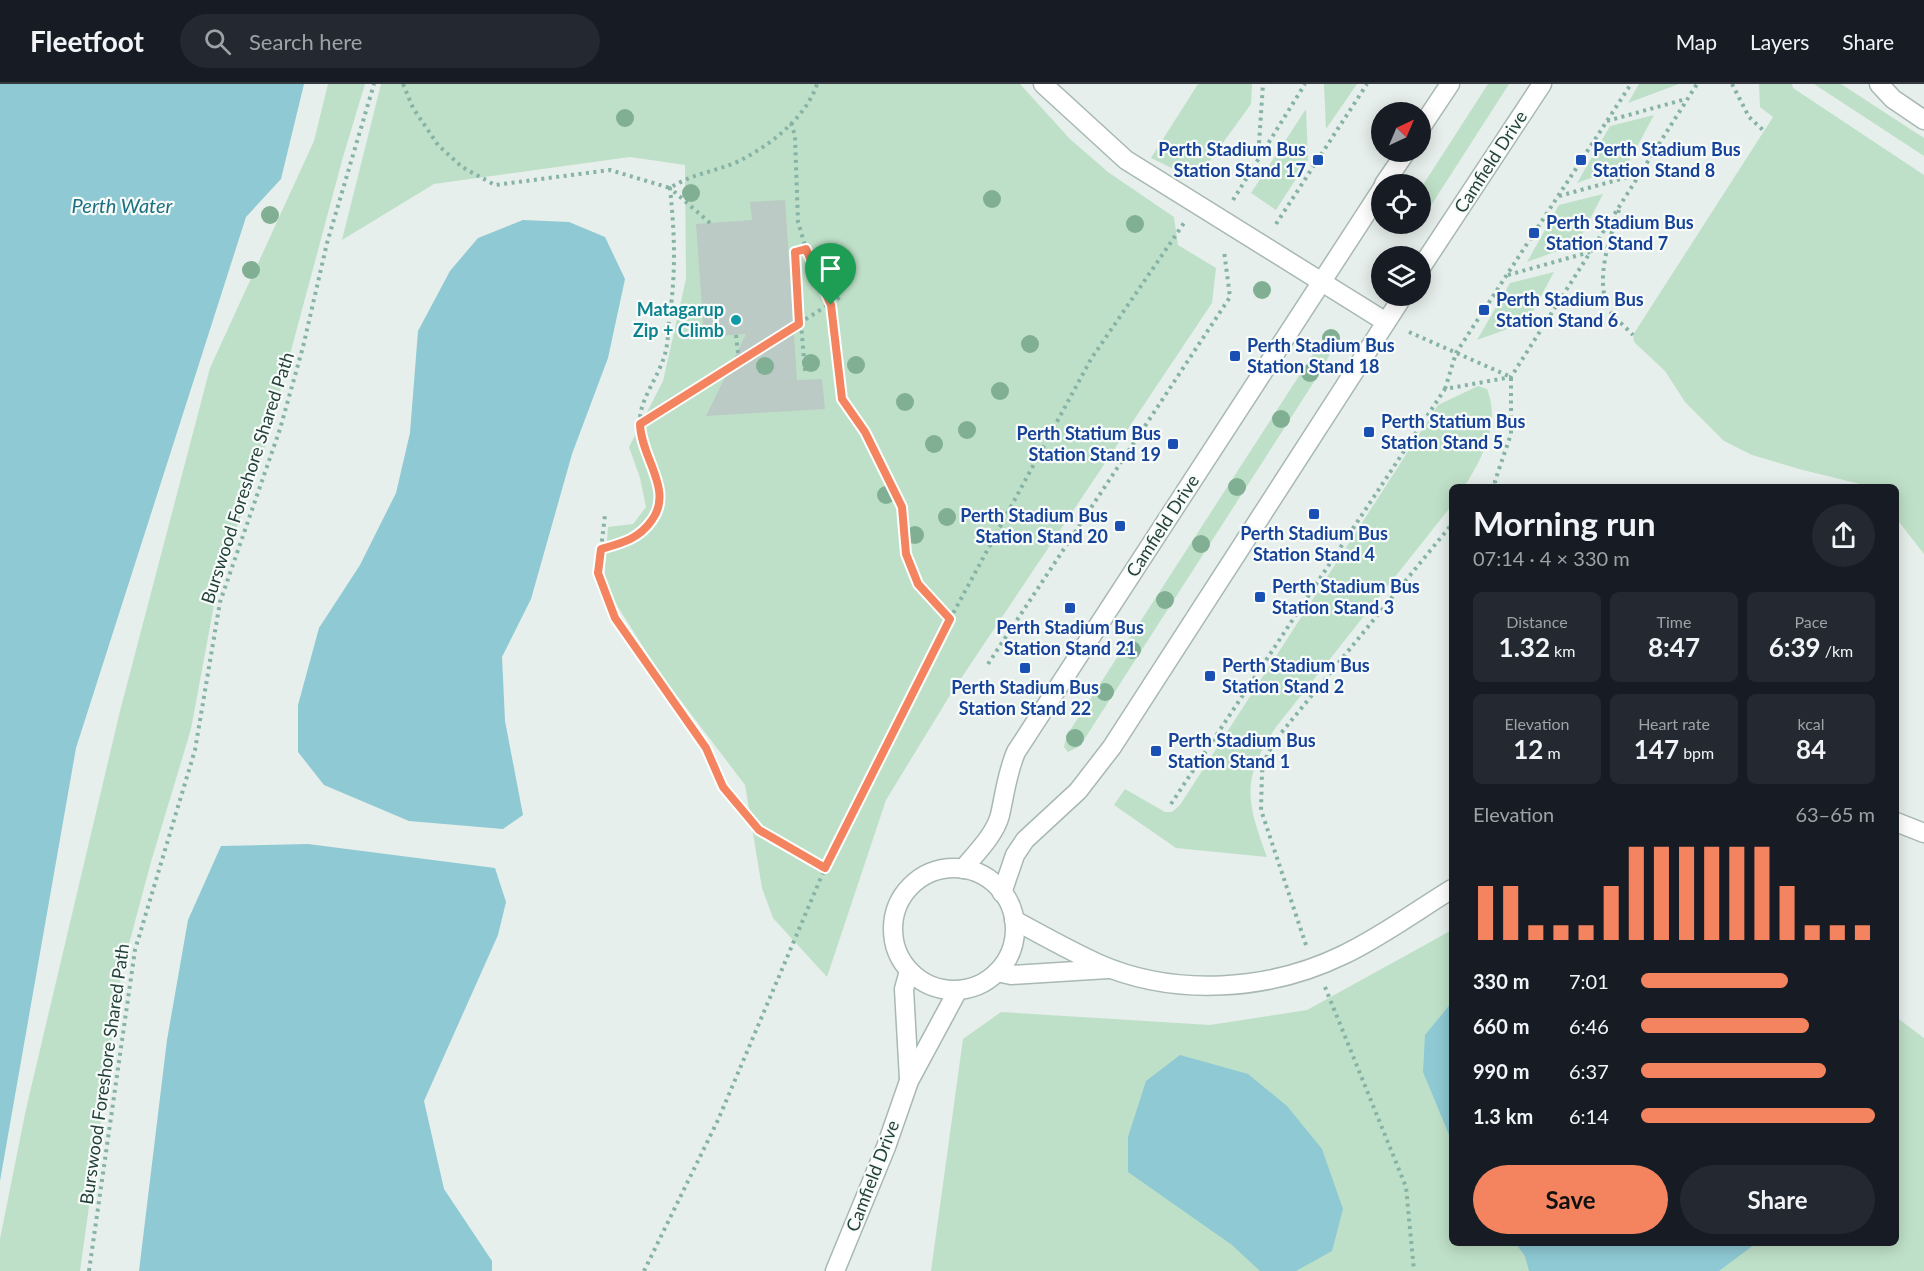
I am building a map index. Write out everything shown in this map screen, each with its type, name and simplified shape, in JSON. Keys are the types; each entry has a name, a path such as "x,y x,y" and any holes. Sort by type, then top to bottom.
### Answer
{"street":[{"path":"1043,84 1126,160 1386,322"},
{"path":"1431,112 1450,84"},
{"name":"Camfield Drive","path":"1431,252 1542,84"},
{"path":"1879,84 1893,99 1924,120"},
{"name":"Camfield Drive","path":"963,869 1000,816 1007,774 1016,752 1371,206"},
{"path":"1002,892 1016,855 1025,840 1078,791 1112,747 1396,306"},
{"path":"1899,823 1924,833"},
{"path":"944,869 963,869 985,877 1002,892 1014,920 1011,948 997,972 972,988 958,990 940,988 923,982 909,971 899,955 893,937 894,918 899,901 911,886 926,875 944,869"},
{"path":"1014,920 1101,965 1156,980 1204,986 1252,983 1316,967 1344,955 1449,892"},
{"path":"997,972 1011,975 1116,969"},
{"path":"909,971 904,989 909,1081"},
{"path":"909,1081 958,990"},
{"name":"Camfield Drive","path":"835,1271 886,1147 909,1081"}],"path":[{"name":"Burswood Foreshore Shared Path","path":"88,1271 135,950 195,750 220,602 280,429 303,347 327,243 374,84"},
{"path":"403,84 413,108 438,145 462,167 495,185 610,170 670,189 710,223"},
{"path":"670,189 688,177 739,161 777,137 799,115 817,84"},
{"path":"1258,158 1263,84"},
{"path":"988,664 1230,297 1221,219 1305,84"},
{"path":"1267,220 1276,226 1367,84"},
{"path":"1171,804 1444,389 1456,353 1631,84"},
{"path":"1492,484 1511,434 1510,376 1697,84"},
{"path":"1732,84 1749,117 1764,131"},
{"path":"1606,122 1688,98"},
{"path":"790,123 795,136 798,222 806,249 831,305 842,399 865,432 902,507 906,554 918,584 950,619"},
{"path":"1558,196 1640,174"},
{"path":"601,549 626,543 644,532 659,510 661,494 640,438 640,416 664,356 674,290 676,250 670,189"},
{"path":"1226,192 1243,203"},
{"path":"1621,204 1608,244 1604,289 1608,308 1633,335"},
{"path":"644,1271 718,1120 825,868 950,619 1091,359 1198,205"},
{"path":"805,371 799,324 795,252 806,249"},
{"path":"1507,275 1590,252"},
{"path":"640,424 842,296"},
{"path":"1386,322 1510,376"},
{"path":"736,334 739,362"},
{"path":"1444,389 1510,376"},
{"path":"605,515 598,573 615,618 706,748 723,787 759,830 825,868"},
{"path":"1414,1271 1406,1187 1302,935 1261,810 1261,782 1267,755 1277,738 1449,528"}],"green space":[{"path":"328,84 365,84 343,157 266,444 219,578 191,729 151,862 122,970 80,1271 0,1271 0,1239 26,1109 120,711 210,368 314,141"},
{"path":"381,84 1020,84 1070,139 1108,172 1174,217 1178,245 1216,268 1212,303 952,692 886,800 827,977 773,918 762,888 745,785 659,672 604,585 608,527 633,524 646,507 640,478 629,447 663,381 686,279 685,165 630,157 434,184 342,240"},
{"path":"1198,84 1252,84 1251,104 1196,180 1151,158"},
{"path":"1324,84 1357,84 1326,129"},
{"path":"1488,84 1509,84 1431,205 1430,174"},
{"path":"1639,84 1679,84 1628,103"},
{"path":"1759,84 1792,84 1793,88 1924,175 1924,554 1899,522 1899,484 1860,484 1752,455 1724,441 1685,402 1665,371 1634,342 1633,335 1773,117 1760,107"},
{"path":"1814,84 1841,84 1924,138 1924,156"},
{"path":"1306,109 1308,160 1276,210 1251,193"},
{"path":"1654,115 1627,165 1577,183 1610,126"},
{"path":"1603,194 1577,244 1527,262 1559,205"},
{"path":"1554,272 1527,322 1477,340 1510,283"},
{"path":"1336,332 1338,339 1321,371 1080,746 1068,752 1064,747 1067,735 1317,348 1328,333"},
{"path":"1478,386 1487,389 1492,415 1488,440 1466,484 1449,484 1449,509 1276,727 1265,745 1252,776 1250,790 1251,805 1267,857 1176,848 1114,805 1125,789 1165,812 1172,812 1180,805 1438,405"},
{"path":"1449,932 1449,1246 1899,1246 1899,1019 1924,1038 1924,1271 931,1271 963,1039 1001,1012 1210,1025 1307,1010"}],"water":[{"name":"Perth Water","path":"0,84 304,84 281,179 246,217 76,748 0,1181"},
{"path":"523,220 569,222 605,237 625,279 608,358 572,454 531,599 502,657 505,721 523,815 503,829 409,821 324,785 298,752 298,705 319,628 360,565 396,493 410,433 418,331 450,271 478,238"},
{"path":"308,844 495,868 506,902 498,935 424,1101 444,1189 492,1261 492,1271 139,1271 167,1040 188,920 221,846"},
{"path":"1449,1006 1449,1135 1423,1072 1425,1035"},
{"path":"1180,1055 1248,1074 1287,1106 1322,1149 1343,1209 1332,1251 1296,1271 1260,1271 1232,1245 1128,1172 1128,1137 1146,1081"},
{"path":"1518,1246 1752,1246 1719,1271 1529,1271 1525,1256"}],"building":[{"path":"785,200 797,380 822,379 825,409 706,416 746,334 704,337 696,224 752,220 750,202"}],"place":[{"name":"Perth Stadium Bus Station Stand 17","path":"1318,160"},
{"name":"Perth Stadium Bus Station Stand 8","path":"1581,160"},
{"name":"Perth Stadium Bus Station Stand 7","path":"1534,233"},
{"name":"Perth Stadium Bus Station Stand 6","path":"1484,310"},
{"name":"Matagarup Zip + Climb","path":"736,320"},
{"name":"Perth Stadium Bus Station Stand 18","path":"1235,356"},
{"name":"Perth Statium Bus Station Stand 5","path":"1369,432"},
{"name":"Perth Statium Bus Station Stand 19","path":"1173,444"},
{"name":"Perth Stadium Bus Station Stand 4","path":"1314,514"},
{"name":"Perth Stadium Bus Station Stand 20","path":"1120,526"},
{"name":"Perth Stadium Bus Station Stand 3","path":"1260,597"},
{"name":"Perth Stadium Bus Station Stand 21","path":"1070,608"},
{"name":"Perth Stadium Bus Station Stand 22","path":"1025,668"},
{"name":"Perth Stadium Bus Station Stand 2","path":"1210,676"},
{"name":"Perth Stadium Bus Station Stand 1","path":"1156,751"}],"route":[{"path":"806,249 831,305 842,399 865,432 902,507 906,554 918,584 950,619 861,792 825,868 786,848 759,830 723,787 706,748 615,618 598,573 601,549 626,543 644,532 659,510 661,494 640,438 640,424 799,324 795,252 806,249"}]}
